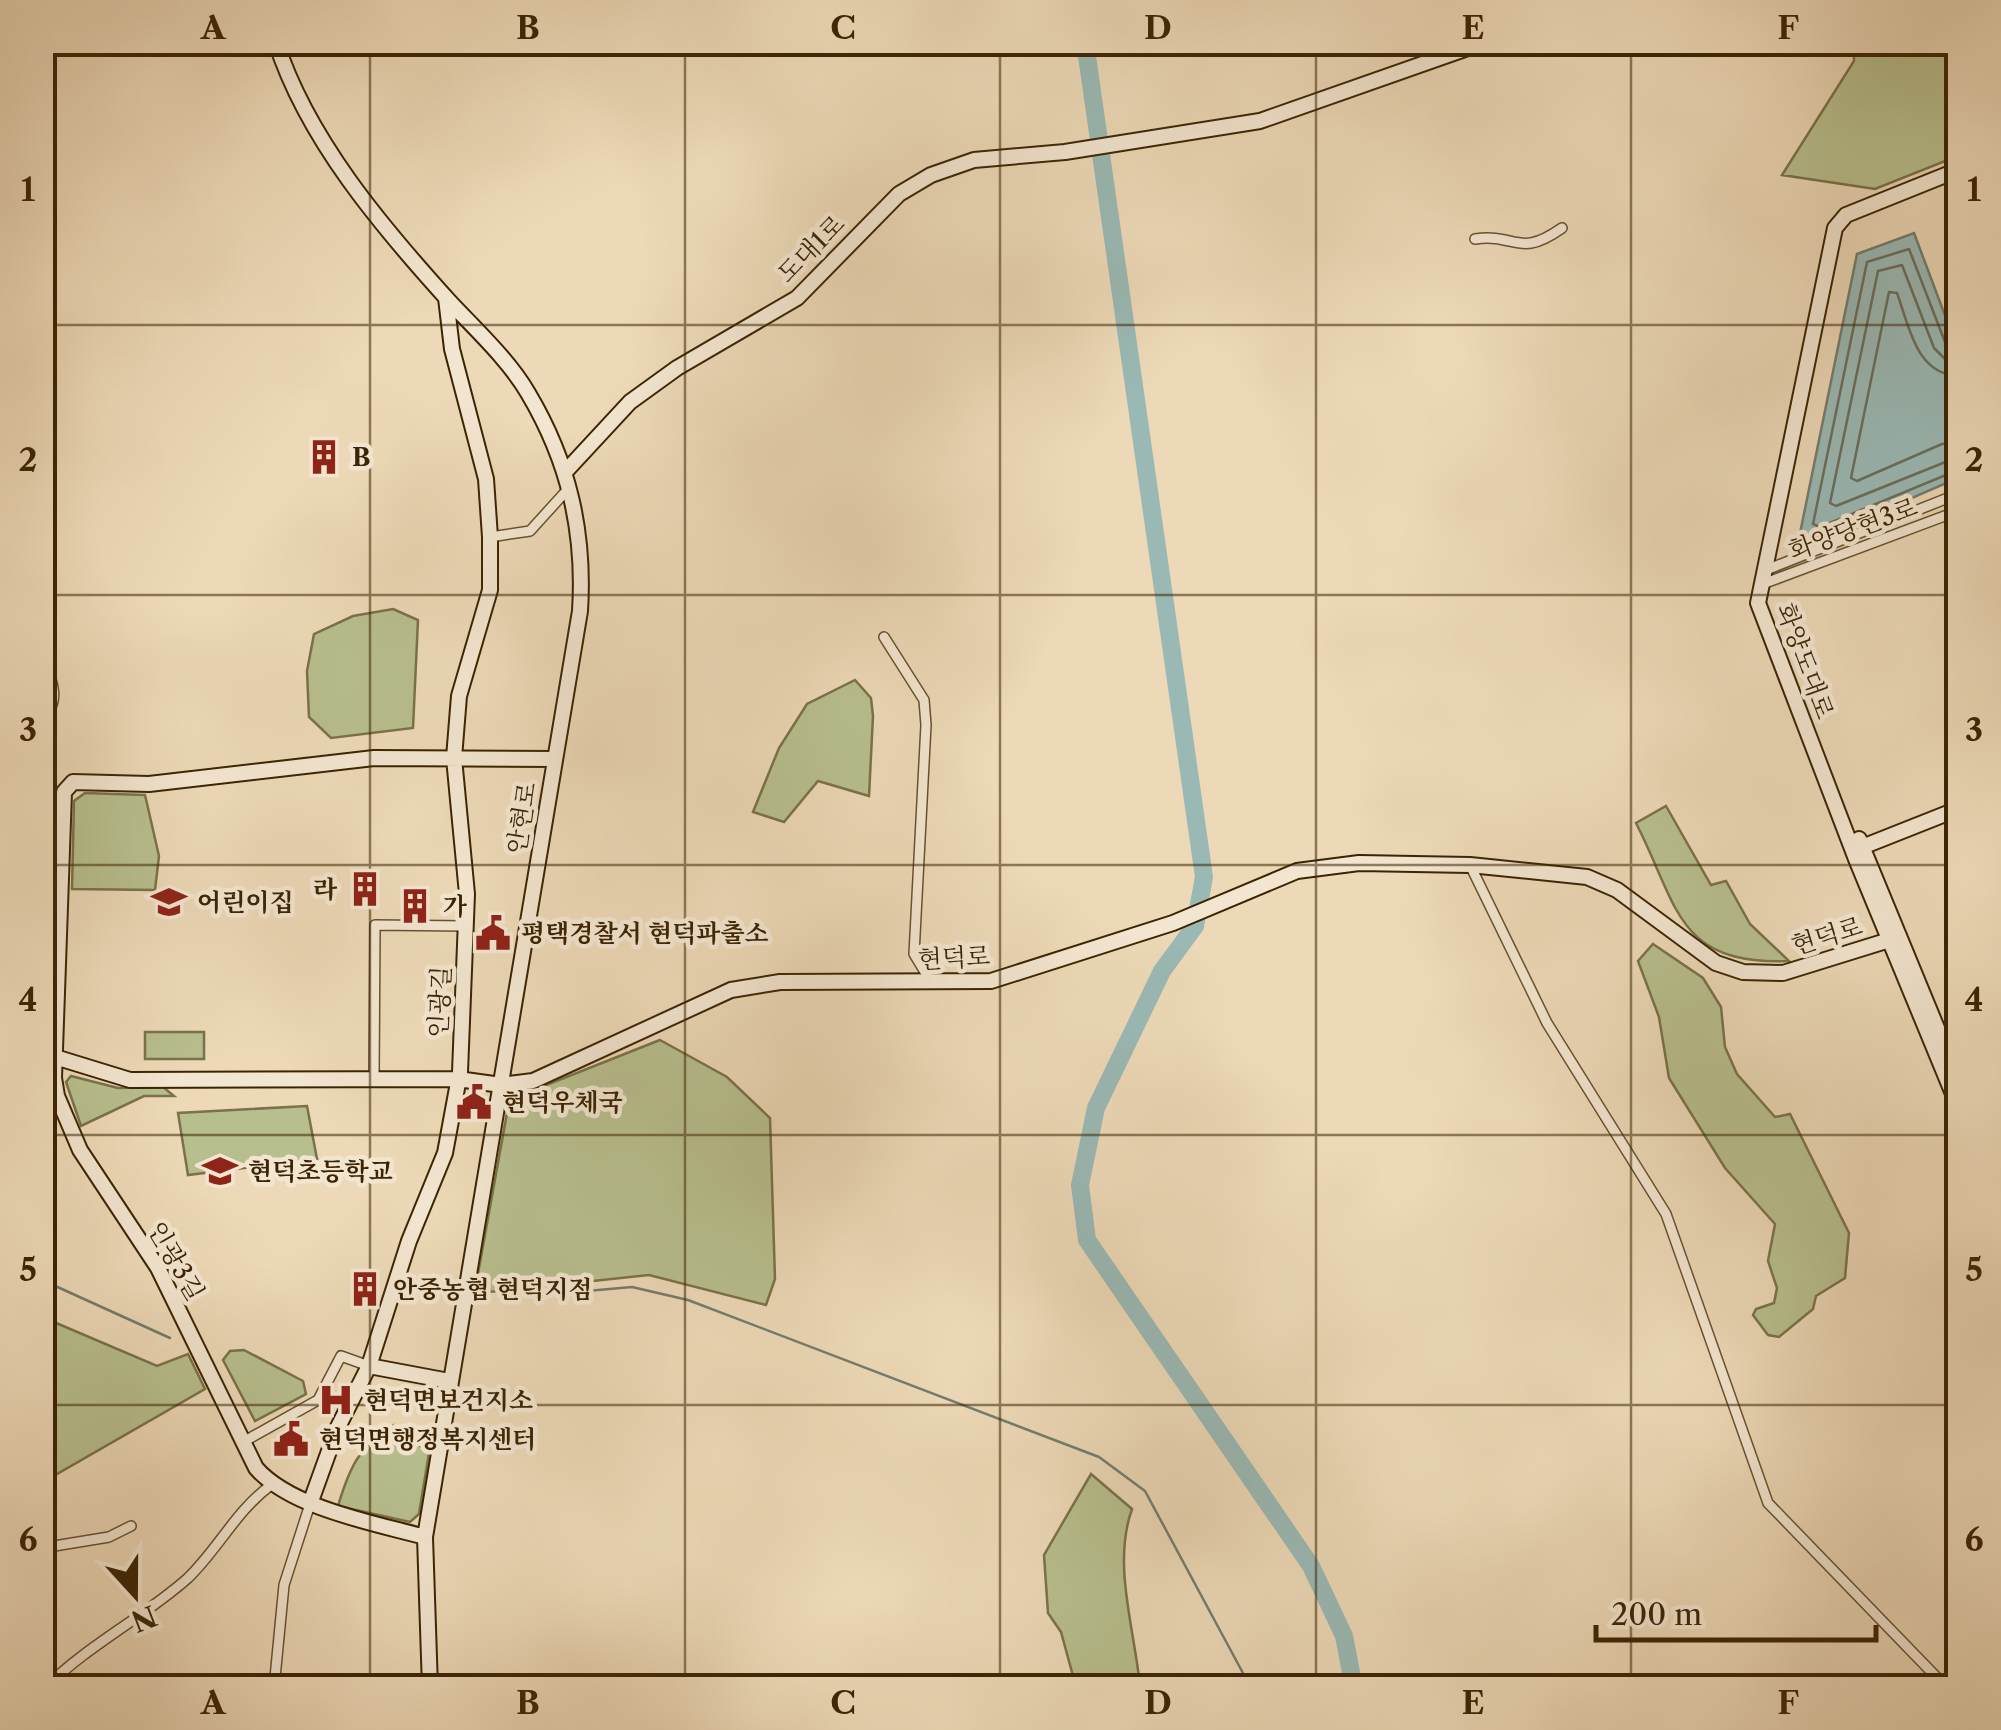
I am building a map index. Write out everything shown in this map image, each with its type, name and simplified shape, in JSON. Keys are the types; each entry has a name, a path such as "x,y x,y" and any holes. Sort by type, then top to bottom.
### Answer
{"street":[{"name":"안현로","path":"276,42 318,131 364,198 527,392 568,478 583,566 580,612 425,1537 430,1688"},
{"name":"도대1로","path":"568,478 630,402 676,368 797,298 899,194 931,175 974,160 1065,152 1260,121 1485,42"},
{"name":"화양도대로","path":"1958,174 1846,215 1835,228 1764,577 1760,616 1894,938 1958,1106"},
{"path":"1475,239 1493,237 1516,246 1536,245 1562,228"},
{"name":"인광길","path":"274,1688 284,1585 336,1429 369,1366 409,1241 444,1153 458,1079 467,894 454,758 459,696 490,590 490,537 486,479 452,349 446,298"},
{"path":"490,537 530,531 568,478"},
{"name":"화양당현3로","path":"1764,577 1958,494"},
{"name":"화양당현3로","path":"1764,577 1958,511"},
{"path":"884,637 924,700 914,954 932,984"},
{"path":"42,656 55,695 52,710 42,718"},
{"path":"454,758 554,760"},
{"name":"인광3길","path":"271,1485 243,1442 158,1268 70,1130 54,1078 49,1055 67,786 73,782 149,784 357,760 454,758"},
{"path":"1859,853 1958,809"},
{"path":"1859,853 1958,819"},
{"name":"현덕로","path":"49,1055 130,1080 458,1079 501,1085 553,1074 731,990 780,982 970,984 1012,976 1315,868 1359,862 1470,866 1587,877 1617,890 1716,963 1743,972 1783,973 1894,938"},
{"path":"1470,866 1547,1024 1666,1214 1768,1502 1946,1688"},
{"path":"374,1079 374,925 465,926"},
{"name":"화양도대로","path":"1894,938 1958,1079"},
{"path":"243,1442 318,1400 341,1356 369,1366 449,1380"},
{"path":"44,1688 87,1649 186,1579 210,1555 246,1503 271,1485 425,1537"},
{"path":"42,1548 110,1536 132,1526"}],"green space":[{"path":"1854,43 1958,43 1958,156 1875,189 1782,175 1854,61"},
{"path":"393,609 418,620 413,728 331,738 309,717 307,671 314,634 353,616"},
{"path":"855,680 871,698 869,796 818,781 784,822 753,812 779,748 807,704"},
{"path":"85,793 145,795 159,856 155,890 72,889 74,801"},
{"path":"1666,806 1711,885 1726,881 1750,924 1789,961 1752,960 1723,953 1702,941 1686,925 1636,823"},
{"path":"1653,944 1703,978 1721,1007 1725,1047 1737,1074 1775,1117 1790,1114 1849,1233 1845,1278 1816,1296 1813,1309 1779,1337 1768,1335 1753,1315 1756,1309 1774,1303 1777,1288 1768,1261 1775,1224 1725,1168 1669,1078 1659,1017 1638,961"},
{"path":"145,1032 204,1032 204,1059 145,1059"},
{"path":"660,1040 727,1077 770,1118 775,1279 766,1305 649,1275 480,1293 477,1279 507,1113 531,1091"},
{"path":"71,1076 118,1088 163,1087 174,1096 144,1096 81,1126 66,1082"},
{"path":"307,1106 317,1159 188,1175 178,1113"},
{"path":"42,1317 157,1366 188,1354 205,1389 43,1482"},
{"path":"244,1350 303,1381 306,1394 255,1421 223,1360 230,1351"},
{"path":"394,1425 429,1453 419,1514 410,1522 338,1506 357,1459 372,1441"},
{"path":"1091,1474 1132,1509 1126,1530 1124,1575 1140,1687 1076,1687 1061,1632 1048,1613 1044,1555"}],"water":[{"path":"1914,233 1958,350 1958,478 1797,548 1857,254"}],"waterway":[{"path":"1085,42 1204,877 1195,926 1162,971 1096,1108 1080,1185 1087,1240 1311,1566 1344,1636 1354,1688"},
{"path":"42,1280 170,1338"},
{"path":"553,1294 632,1287 688,1300 1099,1457 1145,1491 1251,1688"}],"place":[{"name":"B","path":"324,457"},
{"name":"라","path":"365,889"},
{"name":"어린이집","path":"169,902"},
{"name":"가","path":"415,906"},
{"name":"평택경찰서 현덕파출소","path":"493,933"},
{"name":"현덕우체국","path":"474,1102"},
{"name":"현덕초등학교","path":"220,1171"},
{"name":"안중농협 현덕지점","path":"365,1289"},
{"name":"현덕면보건지소","path":"336,1400"},
{"name":"현덕면행정복지센터","path":"291,1439"}]}
